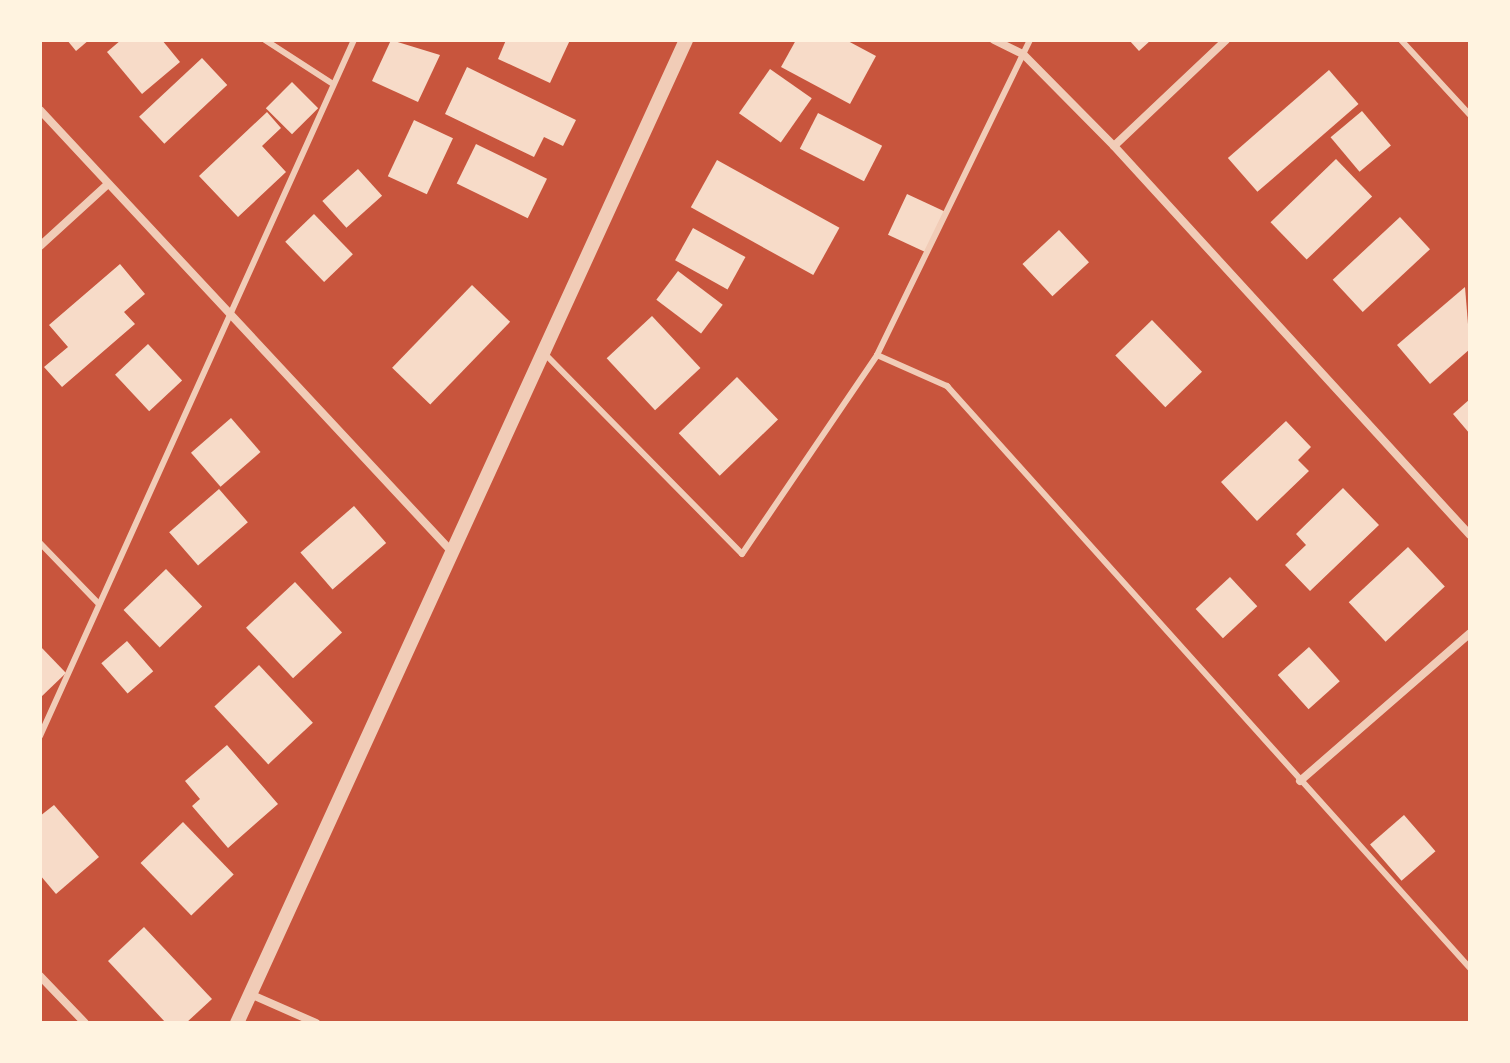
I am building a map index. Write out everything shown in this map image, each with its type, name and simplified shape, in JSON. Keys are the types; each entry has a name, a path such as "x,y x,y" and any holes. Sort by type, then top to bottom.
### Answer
{"street":[{"path":"237,1023 686,40"},
{"path":"994,40 1023,54 1114,146 1470,535"},
{"path":"1114,146 1226,40"},
{"path":"40,110 452,552"},
{"path":"40,246 108,184"},
{"path":"1300,781 1470,633"},
{"path":"40,976 85,1023"},
{"path":"250,994 316,1023"}],"lane":[{"path":"265,40 333,84"},
{"path":"40,736 354,40"},
{"path":"544,352 742,554 877,355 1030,40"},
{"path":"1401,40 1470,115"},
{"path":"877,355 947,386 1470,968"},
{"path":"40,543 99,604"}],"building":[{"path":"67,40 89,40 76,51"},
{"path":"121,40 162,40 180,62 142,94 107,52"},
{"path":"391,40 440,55 418,102 372,81"},
{"path":"506,40 570,40 550,83 498,59"},
{"path":"796,40 846,40 876,56 850,104 781,67"},
{"path":"1129,40 1151,40 1139,51"},
{"path":"202,58 227,85 164,144 139,117"},
{"path":"467,67 576,120 563,146 544,137 534,157 445,114"},
{"path":"770,69 812,98 781,142 739,113"},
{"path":"1329,70 1359,104 1257,192 1228,158"},
{"path":"292,82 318,108 292,134 266,108"},
{"path":"1362,111 1391,145 1360,172 1331,137"},
{"path":"267,112 281,128 262,146 286,172 238,217 199,176"},
{"path":"818,113 882,146 864,181 800,149"},
{"path":"414,120 453,138 427,194 388,176"},
{"path":"476,144 547,179 528,218 457,184"},
{"path":"1336,159 1372,196 1307,260 1271,222"},
{"path":"717,160 839,228 813,275 691,207"},
{"path":"358,169 382,196 346,228 322,201"},
{"path":"907,194 944,211 925,252 888,235"},
{"path":"314,214 353,254 324,282 285,242"},
{"path":"1400,217 1430,249 1363,312 1333,280"},
{"path":"693,228 745,257 728,289 675,260"},
{"path":"1059,230 1089,262 1052,296 1022,264"},
{"path":"120,264 145,294 124,312 135,324 62,387 44,367 68,347 49,325"},
{"path":"678,271 723,305 701,333 656,300"},
{"path":"472,285 510,322 430,405 392,368"},
{"path":"1465,287 1470,349 1430,384 1397,345"},
{"path":"652,316 700,368 655,410 607,358"},
{"path":"1152,320 1202,372 1165,407 1115,355"},
{"path":"148,344 182,381 149,411 115,375"},
{"path":"737,377 778,419 720,476 679,433"},
{"path":"1470,399 1470,434 1453,414"},
{"path":"231,418 261,452 221,487 191,453"},
{"path":"1286,421 1311,447 1298,460 1309,471 1257,521 1221,482"},
{"path":"1343,488 1379,525 1310,591 1285,565 1306,545 1296,534"},
{"path":"219,489 248,522 198,566 169,532"},
{"path":"354,506 386,543 333,590 300,553"},
{"path":"1408,547 1445,586 1386,642 1349,602"},
{"path":"166,569 202,606 160,647 124,610"},
{"path":"1230,577 1257,606 1223,638 1196,609"},
{"path":"295,582 342,632 293,678 246,628"},
{"path":"127,641 153,671 128,693 101,663"},
{"path":"40,646 66,673 40,698"},
{"path":"1309,647 1340,681 1309,709 1278,675"},
{"path":"259,665 313,723 268,764 214,707"},
{"path":"227,745 278,804 228,848 192,806 200,799 185,781"},
{"path":"54,805 99,857 56,894 40,875 40,816"},
{"path":"1404,815 1435,851 1402,881 1370,845"},
{"path":"183,822 234,875 191,915 141,863"},
{"path":"144,927 212,999 186,1023 166,1023 108,961"}]}
